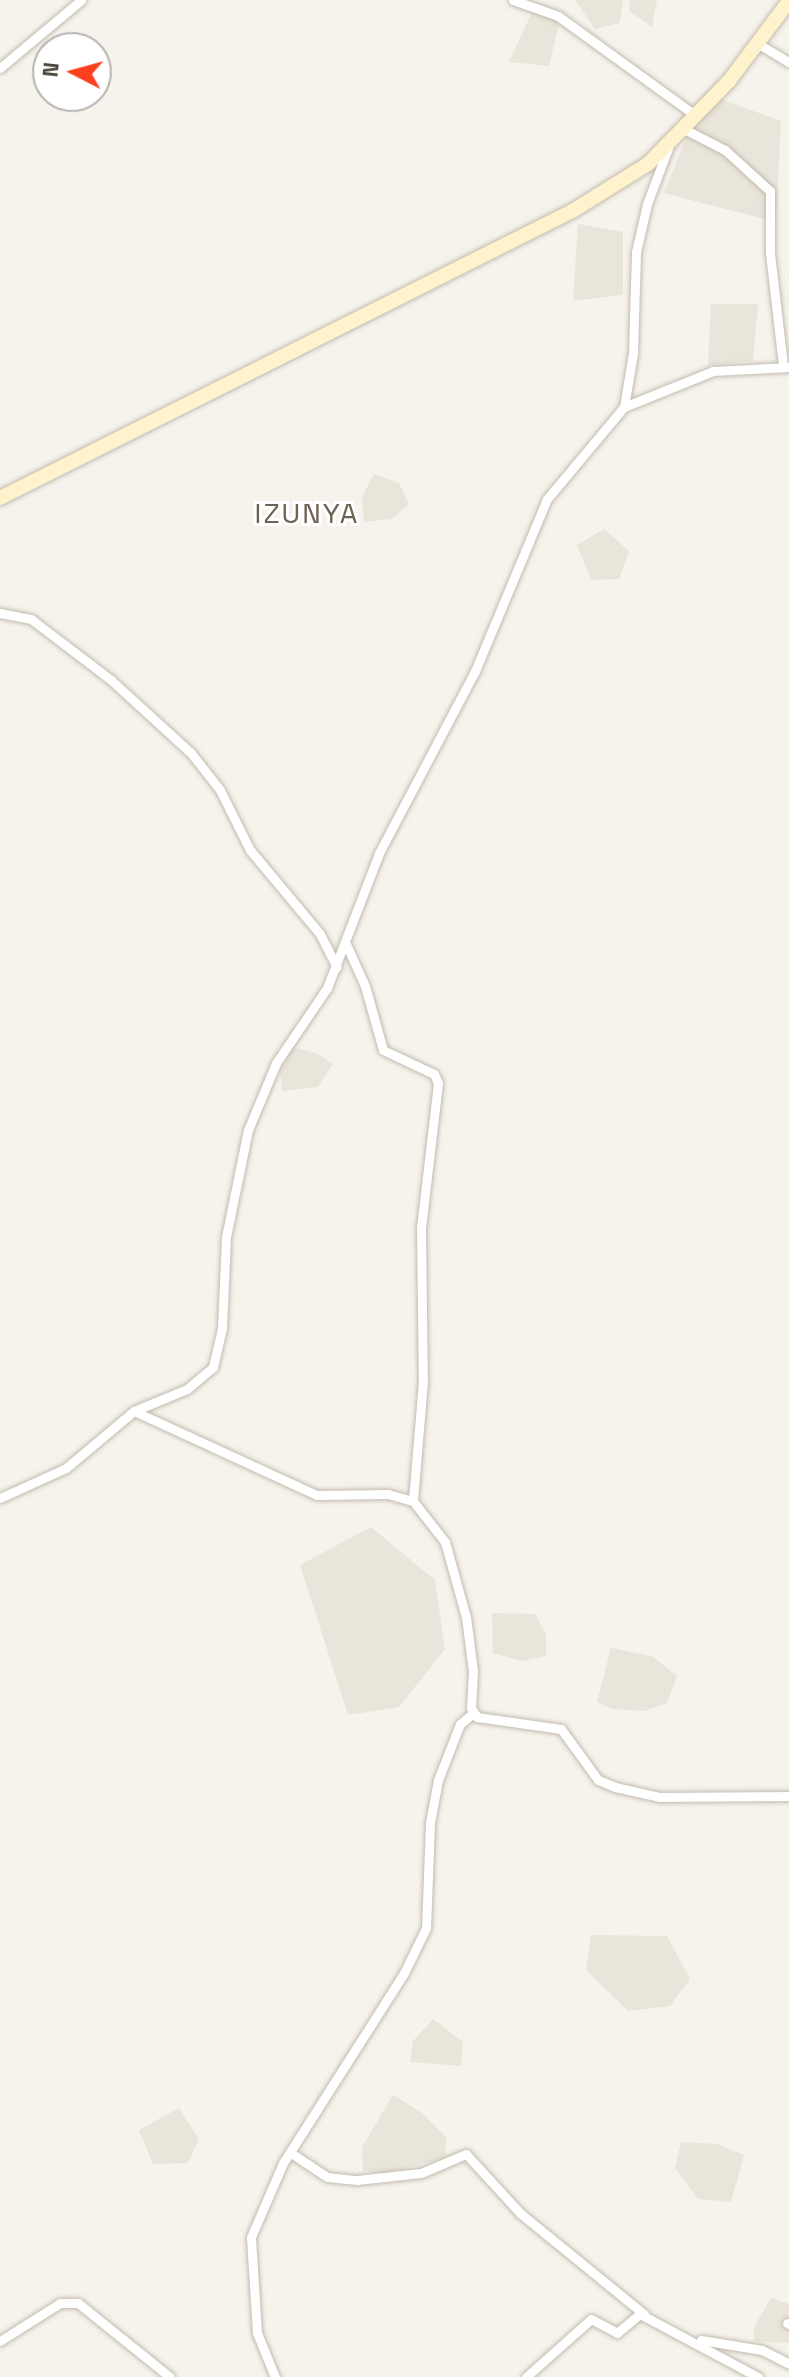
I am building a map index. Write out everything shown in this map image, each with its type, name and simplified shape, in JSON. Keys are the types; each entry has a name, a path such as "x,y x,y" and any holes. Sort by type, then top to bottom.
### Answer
{"street":[{"path":"0,68 81,0"},
{"path":"513,0 558,16 696,116"},
{"path":"0,498 574,210 648,164 696,116 757,43 784,3"},
{"path":"757,43 789,62"},
{"path":"0,1498 66,1468 134,1411 187,1389 213,1367 221,1340 226,1237 248,1130 276,1063 337,967 379,853 481,658 547,499 624,407 713,371 786,366 770,253 770,191 725,150 684,129"},
{"path":"624,407 633,353 636,252 647,204 670,144"},
{"path":"0,613 31,619 111,680 191,753 220,790 250,850 320,934 337,967"},
{"path":"346,944 365,986 383,1050 434,1074 438,1083 421,1227 423,1381 413,1501"},
{"path":"134,1411 317,1495 388,1494 413,1501 436,1527 449,1557 471,1651 472,1714"},
{"path":"275,2377 257,2333 251,2237 291,2153 349,2054 404,1973 426,1928 430,1823 438,1780 460,1724 472,1714 561,1729 591,1773 615,1787 659,1797 789,1796"},
{"path":"291,2153 327,2177 357,2180 421,2173 466,2154 520,2213 644,2314 758,2377"},
{"path":"0,2341 60,2303 78,2303 170,2377"},
{"path":"526,2377 590,2320 617,2333 644,2314"},
{"path":"693,2340 762,2350 789,2364"}],"shaded area":[{"path":"575,0 623,0 620,23 595,29"},
{"path":"630,0 657,0 652,27 629,11"},
{"path":"533,10 560,20 549,66 509,62"},
{"path":"704,93 781,121 776,222 664,193"},
{"path":"578,224 623,232 623,295 573,301"},
{"path":"711,304 758,304 753,361 708,365"},
{"path":"374,474 399,483 409,504 392,519 364,522 362,497"},
{"path":"604,529 629,551 619,579 591,580 577,545"},
{"path":"292,1047 316,1053 333,1064 318,1087 282,1091 280,1070"},
{"path":"371,1527 435,1580 445,1649 399,1707 348,1715 300,1565"},
{"path":"492,1613 535,1614 546,1634 546,1656 522,1661 493,1653"},
{"path":"611,1648 652,1656 677,1676 667,1703 645,1711 612,1709 597,1702"},
{"path":"591,1935 667,1936 690,1979 670,2006 628,2011 586,1970"},
{"path":"433,2019 463,2042 461,2066 410,2062 413,2041"},
{"path":"393,2095 422,2113 446,2137 445,2158 385,2173 363,2171 362,2147"},
{"path":"179,2108 199,2139 188,2163 153,2164 139,2130"},
{"path":"681,2142 717,2144 744,2155 731,2202 698,2199 675,2168"},
{"path":"771,2298 789,2304 789,2343 754,2341 754,2327"}],"district":[{"name":"IZUNYA","path":"307,513"}]}
